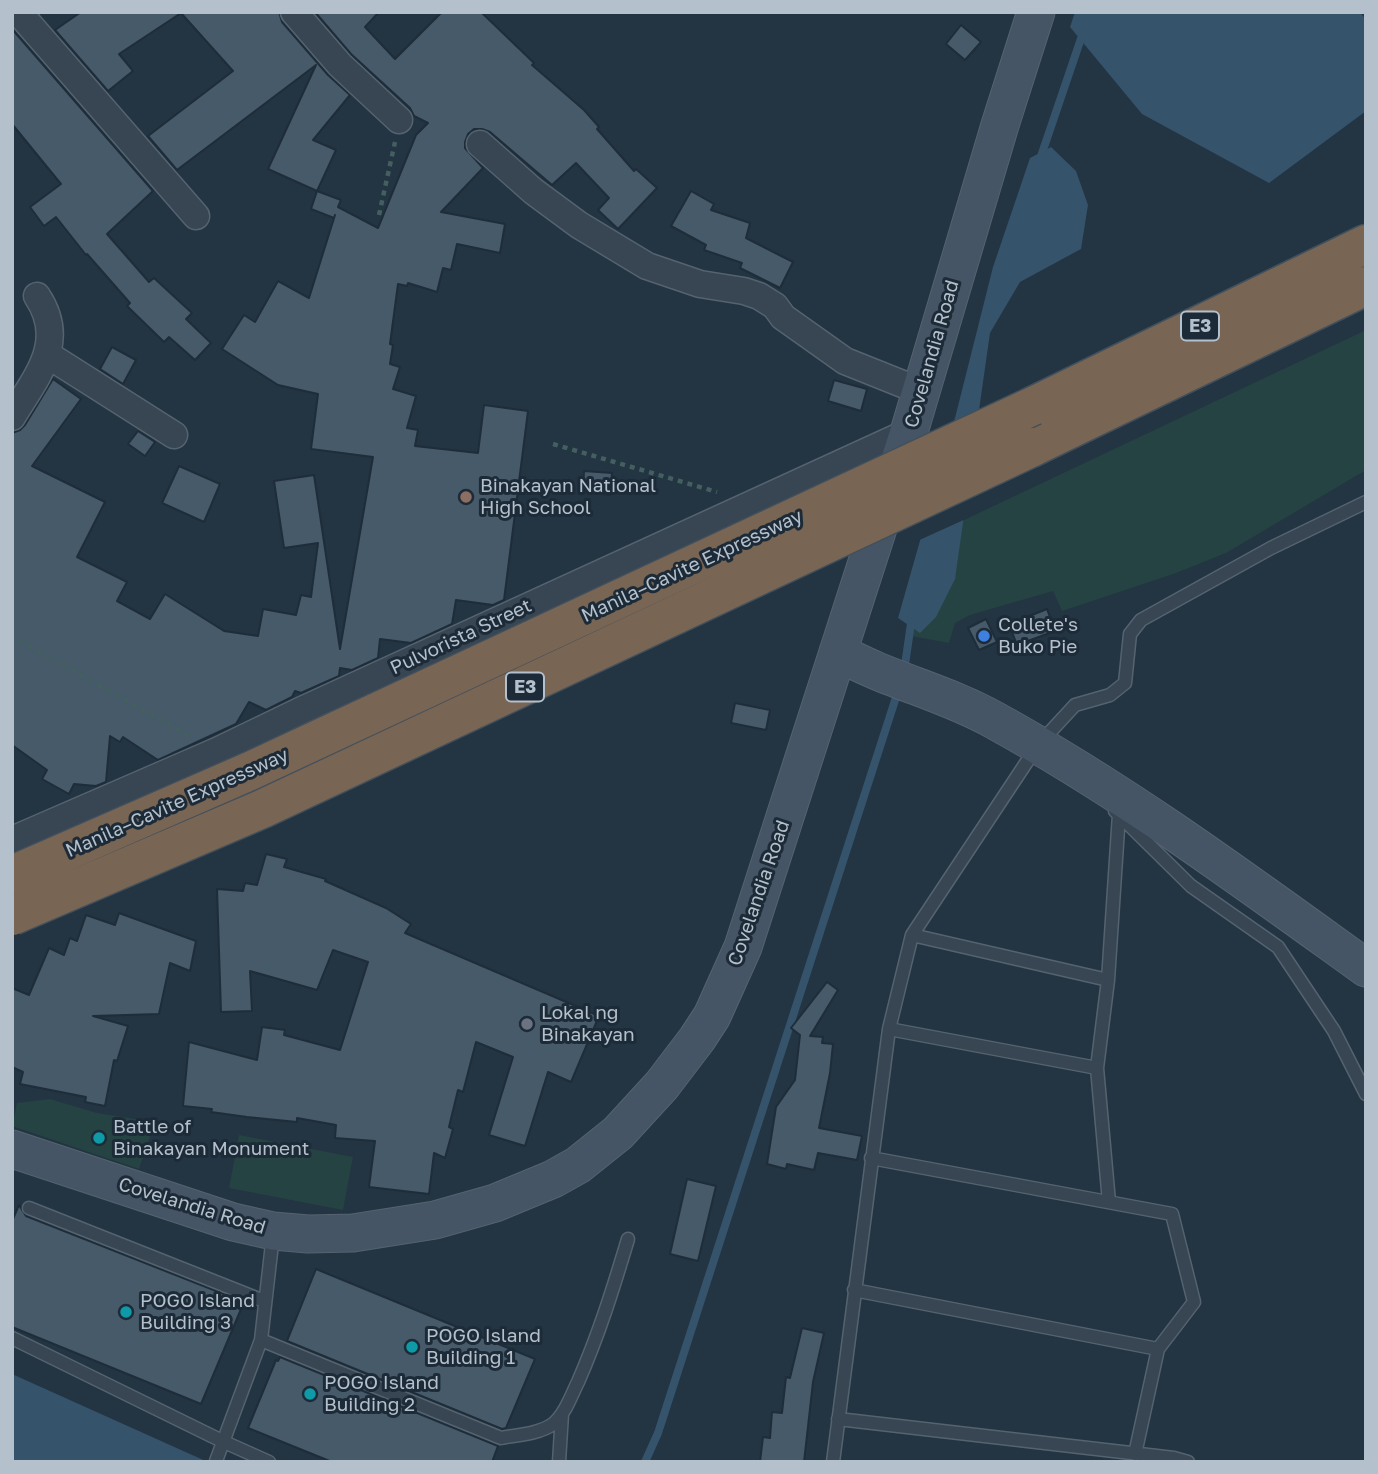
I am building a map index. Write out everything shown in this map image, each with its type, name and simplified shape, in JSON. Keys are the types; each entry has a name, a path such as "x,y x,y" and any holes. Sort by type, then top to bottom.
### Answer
{"highway":[{"name":"Manila–Cavite Expressway","path":"12,875 250,771 1033,406 1366,244"},
{"name":"Manila–Cavite Expressway","path":"12,916 262,809 1033,447 1366,286"}],"main road":[{"name":"Covelandia Road","path":"12,1149 221,1218 274,1231 308,1234 379,1230 435,1220 495,1203 527,1191 578,1165 625,1126 681,1061 712,1016 727,985 851,660 920,391 1036,12"},
{"path":"851,660 990,718 1038,745 1168,826 1366,968"}],"street":[{"path":"293,12 340,65 399,120"},
{"path":"18,15 197,216"},
{"path":"480,144 533,191 579,225 647,266 700,284 759,296 775,306 783,317 845,361 920,391"},
{"path":"12,417 48,355 50,335 47,312 37,296"},
{"path":"48,355 174,435"},
{"name":"Pulvorista Street","path":"12,840 217,751 909,432"}],"lane":[{"path":"833,1462 853,1290 889,1029 912,935 1038,745 1075,705 1110,695 1125,683 1130,634 1141,620 1271,548 1366,502"},
{"path":"1038,745 1119,814 1191,886 1278,947 1334,1031 1366,1094"},
{"path":"1108,1202 1097,1068 1108,979 1119,814"},
{"path":"912,935 1108,979"},
{"path":"889,1029 1097,1068"},
{"path":"871,1158 1172,1214 1194,1302 1158,1349 1135,1454"},
{"path":"29,1208 264,1301"},
{"path":"216,1461 261,1340 274,1231"},
{"path":"261,1340 500,1438 535,1432 552,1424 562,1414 599,1335 628,1239"},
{"path":"853,1290 1158,1349"},
{"path":"12,1338 269,1462"},
{"path":"559,1462 562,1414"},
{"path":"838,1419 1188,1462"}],"path":[{"path":"379,215 399,120"},
{"path":"554,444 717,492 729,487"},
{"path":"19,640 217,751"}],"green space":[{"path":"1366,330 1366,470 1226,553 1176,573 1062,611 1053,591 970,615 955,623 949,643 911,636 947,528"},
{"path":"50,1099 97,1113 155,1122 139,1169 12,1126 17,1103"},
{"path":"239,1135 353,1157 343,1210 229,1188"}],"water":[{"path":"1075,12 1360,12 1366,20 1366,111 1269,183 1142,114 1070,27"},
{"path":"1051,147 1076,171 1088,205 1081,249 1020,282 990,333 955,579 936,617 920,633 898,618 956,414 993,267 1030,158"},
{"path":"12,1374 190,1454 208,1462 12,1462"}],"pier":[{"path":"983,408 968,518 915,542 949,424"}],"building":[{"path":"81,12 279,12 282,22 328,75 350,95 313,140 336,150 317,191 268,169 316,65 177,170 148,136 233,71 181,13 119,54 133,71 108,91 55,30"},
{"path":"315,12 379,12 365,27 395,59 442,12 481,12 534,63 532,65 584,110 634,171 636,169 657,188 618,229 598,210 609,198 576,163 552,185 490,132 474,129 468,134 465,148 483,168 441,212 505,224 500,253 457,244 451,270 443,268 437,292 408,283 407,286 398,284 390,364 400,367 393,389 416,396 407,428 418,430 415,446 478,453 484,405 528,411 504,600 493,605 456,600 452,624 411,643 380,639 378,658 352,670 340,668 339,676 301,693 295,691 292,697 266,710 249,702 236,724 158,760 123,737 120,742 110,736 106,782 96,786 74,784 69,794 42,779 47,770 12,745 12,433 25,425 53,379 81,399 32,466 105,502 77,557 127,582 117,601 150,619 165,594 224,631 258,636 263,609 296,615 301,595 311,597 318,543 284,548 274,481 314,475 340,649 373,457 311,449 318,394 278,385 222,349 244,315 255,322 278,281 309,298 335,215 334,218 311,209 317,191 341,200 338,207 378,228 416,135 428,123 414,116 410,108 351,54"},
{"path":"961,25 981,42 965,60 946,44"},
{"path":"12,29 153,191 107,234 149,282 154,278 192,313 186,319 211,343 195,360 169,337 164,342 127,306 130,303 56,217 44,226 30,207 61,184 12,124"},
{"path":"691,191 714,204 711,210 750,223 746,238 793,262 780,288 740,268 742,263 704,250 706,245 671,226"},
{"path":"112,347 136,360 123,384 100,369"},
{"path":"834,380 867,389 861,411 828,401"},
{"path":"138,431 155,442 145,456 128,444"},
{"path":"179,466 220,484 204,522 162,503"},
{"path":"584,471 612,473 610,495 583,492"},
{"path":"1047,609 1055,631 1017,645 1009,624"},
{"path":"986,619 997,642 979,650 968,628"},
{"path":"735,703 770,710 766,730 731,723"},
{"path":"266,854 287,859 284,867 326,879 325,881 386,908 411,924 405,933 599,1016 571,1082 548,1072 525,1146 489,1135 513,1057 476,1042 463,1092 458,1090 449,1127 453,1129 445,1158 434,1153 429,1194 369,1187 375,1141 335,1138 336,1125 297,1118 297,1122 247,1117 183,1106 189,1042 257,1060 262,1027 285,1030 284,1035 340,1050 368,962 333,950 317,990 250,971 252,1011 221,1012 217,889 243,891 245,883 257,885"},
{"path":"119,913 196,941 190,971 170,963 159,1014 93,1016 128,1026 117,1061 114,1060 105,1106 85,1102 86,1097 20,1084 23,1072 12,1067 12,988 29,995 49,948 64,955 70,938 77,941 86,915 115,925"},
{"path":"827,982 838,990 810,1036 823,1037 822,1043 833,1044 819,1128 862,1136 857,1160 818,1153 814,1170 787,1164 786,1169 767,1164 776,1107 795,1080 800,1035 791,1028"},
{"path":"687,1179 716,1186 698,1261 670,1254"},
{"name":"POGO Island Building 3","path":"19,1205 26,1216 244,1302 201,1404 12,1327 12,1221"},
{"name":"POGO Island Building 1","path":"316,1269 535,1359 506,1428 502,1429 287,1341"},
{"path":"802,1328 824,1333 813,1382 804,1462 760,1462 763,1437 770,1438 772,1412 782,1413 786,1377 790,1378"},
{"name":"POGO Island Building 2","path":"280,1357 498,1446 492,1462 332,1462 248,1428 276,1360"}],"waterway":[{"path":"1039,162 1090,12"},
{"path":"904,672 912,616"},
{"path":"645,1462 658,1433 899,688"}],"place":[{"name":"Binakayan National High School","path":"466,497"},
{"name":"Collete's Buko Pie","path":"984,636"},
{"name":"Lokal ng Binakayan","path":"527,1024"},
{"name":"Battle of Binakayan Monument","path":"99,1138"},
{"name":"POGO Island Building 3","path":"126,1312"},
{"name":"POGO Island Building 1","path":"412,1347"},
{"name":"POGO Island Building 2","path":"310,1394"}]}
